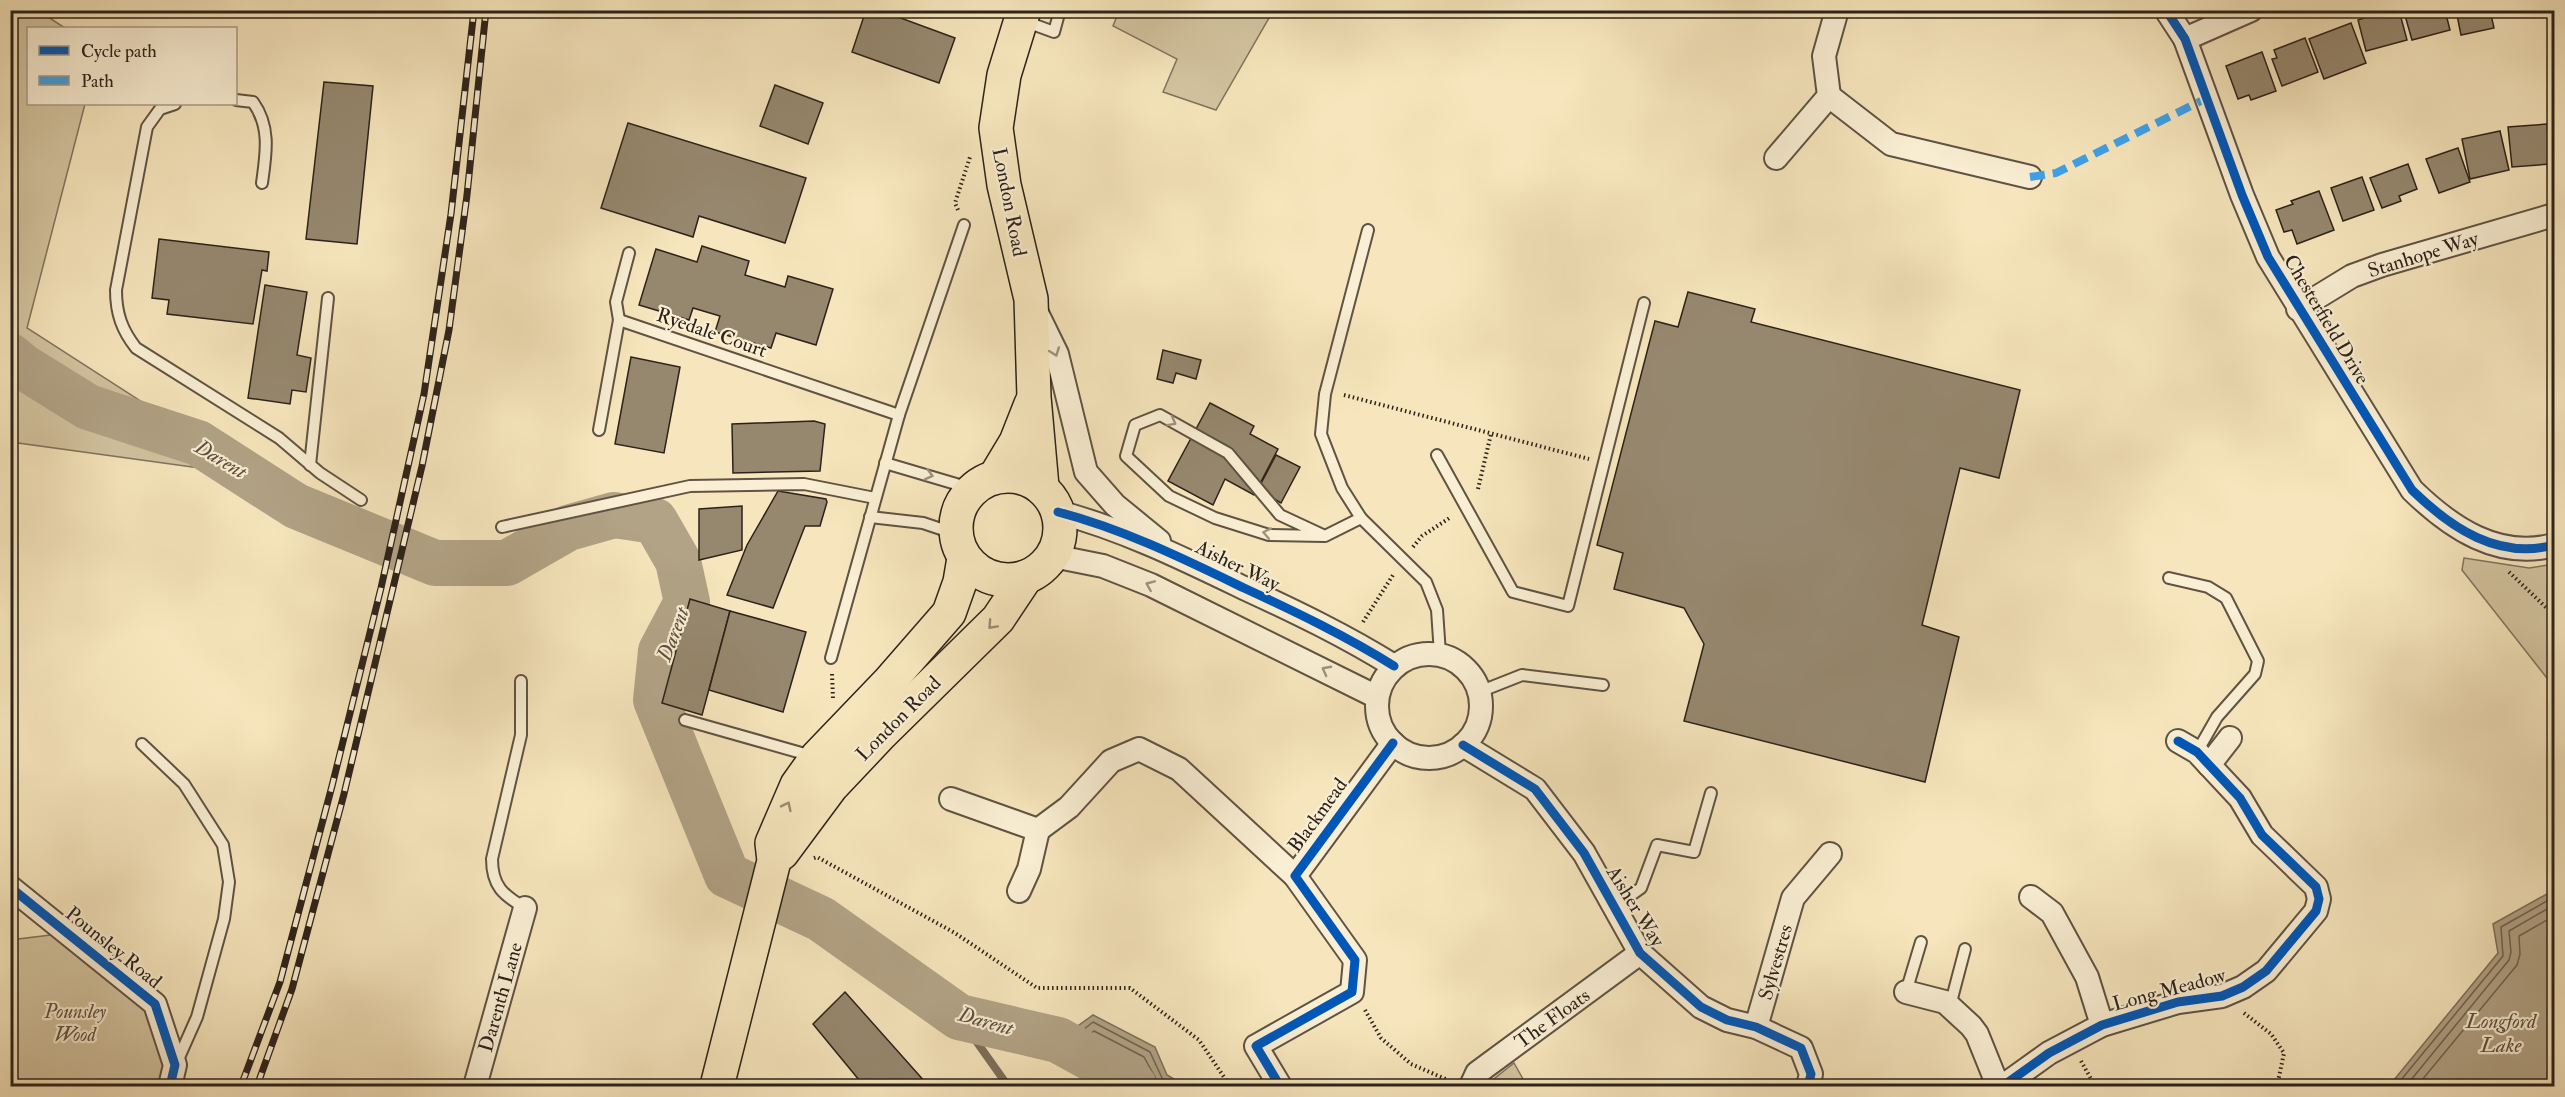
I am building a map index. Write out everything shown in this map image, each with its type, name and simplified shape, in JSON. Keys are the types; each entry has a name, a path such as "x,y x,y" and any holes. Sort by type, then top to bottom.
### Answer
{"main road":[{"name":"London Road","path":"834,762 998,619 1026,577 1042,568 1053,556 1059,539 1050,500 1034,397 1030,299 1002,176 996,128 1004,75 1020,14"},
{"name":"London Road","path":"717,1086 772,867 789,848 809,815 834,762 888,683 949,614 960,582 958,513 1016,442 1034,397"},
{"path":"984,483 1021,477 1050,500"},
{"path":"960,546 972,567 990,577 1008,580 1026,577"}],"street":[{"path":"1837,10 1824,56 1829,96 1891,144 2030,177"},
{"name":"Chesterfield Drive","path":"2166,10 2185,39 2242,195 2268,257 2298,309 2412,490 2447,522 2462,532 2493,544 2522,549 2554,545"},
{"path":"2185,39 2251,10"},
{"path":"1776,158 1829,96"},
{"name":"Stanhope Way","path":"2298,309 2352,276 2372,268 2554,215"},
{"path":"1030,299 1057,354 1086,472 1115,505 1179,556"},
{"name":"Aisher Way","path":"1050,500 1090,520 1179,556 1352,640 1394,666"},
{"path":"1053,556 1103,566 1151,585 1295,654 1377,697"},
{"path":"1419,654 1440,654 1463,666 1479,692 1480,718 1471,737 1463,745 1445,756 1426,758 1409,754 1393,743 1380,725 1377,697 1383,681 1394,666 1419,654"},
{"path":"2195,753 2230,738"},
{"name":"Blackmead","path":"1295,876 1393,743"},
{"name":"Aisher Way","path":"1463,745 1535,789 1584,853 1612,908 1640,953 1701,1007 1727,1020 1756,1027 1801,1048 1811,1074 1808,1086"},
{"name":"Blackmead","path":"1038,830 1069,807 1111,761 1139,749 1179,769 1295,876 1355,960 1352,992"},
{"name":"Long Meadow","path":"2003,1086 2049,1053 2103,1025 2178,1002 2222,996 2243,987 2266,971 2308,923 2319,899 2316,887 2262,835 2240,798 2195,753"},
{"path":"951,799 1038,830 1029,869 1019,891"},
{"name":"Sylvestres","path":"1756,1027 1784,893 1830,854"},
{"name":"Pounsley Road","path":"10,887 155,1004 173,1076"},
{"path":"2031,897 2052,913 2087,977 2103,1025"},
{"name":"Darenth Lane","path":"475,1086 525,908"},
{"name":"The Floats","path":"1461,1084 1640,953"},
{"path":"1280,1086 1256,1046 1352,992"},
{"path":"1906,993 1945,1002 1950,1006 1977,1034 1998,1086"}],"lane":[{"path":"1020,14 1054,32 1060,10"},
{"path":"237,100 253,102 260,111 266,130 262,183"},
{"path":"172,105 160,109 147,127 116,291 116,310 122,326 136,348 279,438 310,465 362,500"},
{"path":"831,658 899,415 964,225"},
{"path":"1368,230 1326,390 1321,434 1342,488 1361,518 1426,582 1437,610 1440,654"},
{"path":"599,430 619,320 616,303 629,253"},
{"path":"310,465 328,298"},
{"path":"1437,455 1513,592 1568,606 1644,303"},
{"name":"Ryedale Court","path":"619,320 899,415"},
{"path":"1325,536 1280,515 1228,453 1160,415 1135,425 1126,456 1169,496 1215,518 1269,535 1325,536 1361,518"},
{"path":"885,463 984,483"},
{"path":"502,527 690,486 804,483 875,498"},
{"path":"870,517 923,523 960,546"},
{"path":"2169,578 2208,587 2226,598 2258,660 2255,674 2217,717 2195,753"},
{"path":"1479,692 1522,675 1603,685"},
{"path":"521,681 521,735 492,859 492,873 495,884 504,895 525,908"},
{"path":"685,720 834,762"},
{"path":"142,744 184,784 223,846 228,882 224,919 197,1017 173,1076"},
{"path":"1612,908 1641,888 1657,845 1694,852 1711,793"},
{"path":"1906,993 1921,942"},
{"path":"1950,1006 1965,949"}],"path":[{"path":"964,225 955,203 972,153 996,128"},
{"path":"1326,390 1604,463"},
{"path":"2493,544 2503,566 2554,615"},
{"path":"772,867 817,857 955,933 1037,988 1130,988 1199,1040 1230,1086"},
{"path":"1352,992 1381,1038 1411,1064 1461,1084"},
{"path":"2222,996 2271,1034 2284,1053 2277,1086"}],"green space":[{"path":"11,10 39,11 63,27 27,27 27,105 85,105 27,328 257,476 11,442"},
{"path":"1119,10 1273,11 1216,110 1163,92 1177,59 1113,26"},
{"path":"2464,558 2529,568 2554,564 2554,687 2462,570"},
{"name":"Pounsley Wood","path":"67,933 155,1004 170,1086 11,1086 10,940"},
{"path":"1514,1063 1527,1086 1485,1086"}],"water":[{"name":"Longford Lake","path":"2554,890 2554,1086 2389,1086 2498,953 2493,924"},
{"path":"1093,1015 1155,1047 1167,1075 1186,1086 1083,1086 1087,1072 1058,1040"}],"building":[{"path":"866,10 879,10 955,38 939,83 852,52"},
{"path":"2362,10 2399,10 2407,40 2366,51 2358,20 2364,18"},
{"path":"2408,10 2445,10 2450,30 2412,40 2404,12"},
{"path":"2456,10 2490,10 2494,28 2461,35"},
{"path":"2501,10 2534,10 2535,14 2501,16"},
{"path":"2351,23 2366,63 2324,79 2309,39"},
{"path":"2305,38 2318,72 2282,86 2272,59 2277,58 2274,50"},
{"path":"2262,52 2276,91 2251,100 2249,95 2238,99 2226,66"},
{"path":"324,82 373,86 357,244 306,239"},
{"path":"775,85 823,103 808,144 760,126"},
{"path":"628,123 806,178 785,243 699,216 693,237 601,208"},
{"path":"2547,124 2550,164 2512,167 2508,127"},
{"path":"2500,131 2509,170 2470,179 2462,139"},
{"path":"2458,148 2470,182 2439,193 2426,159"},
{"path":"2408,164 2417,189 2399,196 2401,201 2382,208 2370,178"},
{"path":"2362,177 2374,210 2343,221 2331,188"},
{"path":"2319,191 2334,230 2297,244 2292,230 2284,232 2276,210 2293,204 2291,201"},
{"path":"159,239 269,252 267,271 262,270 253,324 167,314 169,300 152,298"},
{"path":"702,246 749,261 745,275 785,287 788,276 833,289 816,345 776,333 771,348 715,332 720,316 693,308 689,320 639,305 656,249 697,262"},
{"path":"265,285 307,292 297,355 311,358 306,392 292,390 290,404 248,398"},
{"path":"1688,292 1755,309 1751,322 2020,390 1999,478 1960,468 1922,625 1959,637 1925,782 1684,721 1704,644 1684,608 1614,589 1623,553 1597,545 1655,321 1678,327"},
{"path":"1163,350 1201,360 1196,379 1176,373 1173,383 1157,379"},
{"path":"631,357 680,367 664,453 615,444"},
{"path":"1210,403 1254,426 1250,434 1278,449 1254,495 1225,479 1213,505 1168,481"},
{"path":"814,421 825,424 820,471 733,473 732,424"},
{"path":"1276,455 1300,467 1281,503 1258,489"},
{"path":"778,491 826,499 827,502 820,526 805,526 773,608 727,595 747,545"},
{"path":"742,506 742,550 699,560 699,509"},
{"path":"690,599 730,611 702,715 662,703"},
{"path":"730,611 806,632 783,712 709,690"},
{"path":"845,992 926,1083 923,1086 864,1086 813,1024"}],"waterway":[{"name":"Darent","path":"10,356 22,366 88,407 198,443 296,506 435,563 507,563 568,528 614,515 655,521 678,561 687,602 661,651 656,700 727,875 821,919 959,1017 1058,1040 1127,1078 1134,1086"},
{"path":"959,1017 1008,1086"}],"railway":[{"path":"241,1086 280,982 332,786 381,588 424,394 451,214 474,10"},
{"path":"257,1086 292,989 344,794 422,466 449,330 467,195 486,10"}],"marked path":[{"path":"2030,177 2056,173 2207,98"}],"cycle path":[{"path":"2166,10 2185,39 2242,195 2268,257 2412,490 2459,528 2495,544 2533,549 2554,545"},
{"path":"1058,512 1106,527 1176,556 1283,606 1394,666"},
{"path":"2003,1086 2049,1053 2102,1025 2178,1002 2222,996 2243,987 2266,971 2316,911 2319,899 2316,887 2262,835 2240,798 2197,752 2178,741"},
{"path":"1280,1086 1256,1046 1352,992 1355,960 1295,876 1393,743"},
{"path":"1463,745 1535,789 1584,853 1640,953 1701,1007 1727,1020 1756,1027 1801,1048 1811,1074 1808,1086"},
{"path":"10,887 155,1004 175,1065 170,1086"}]}
